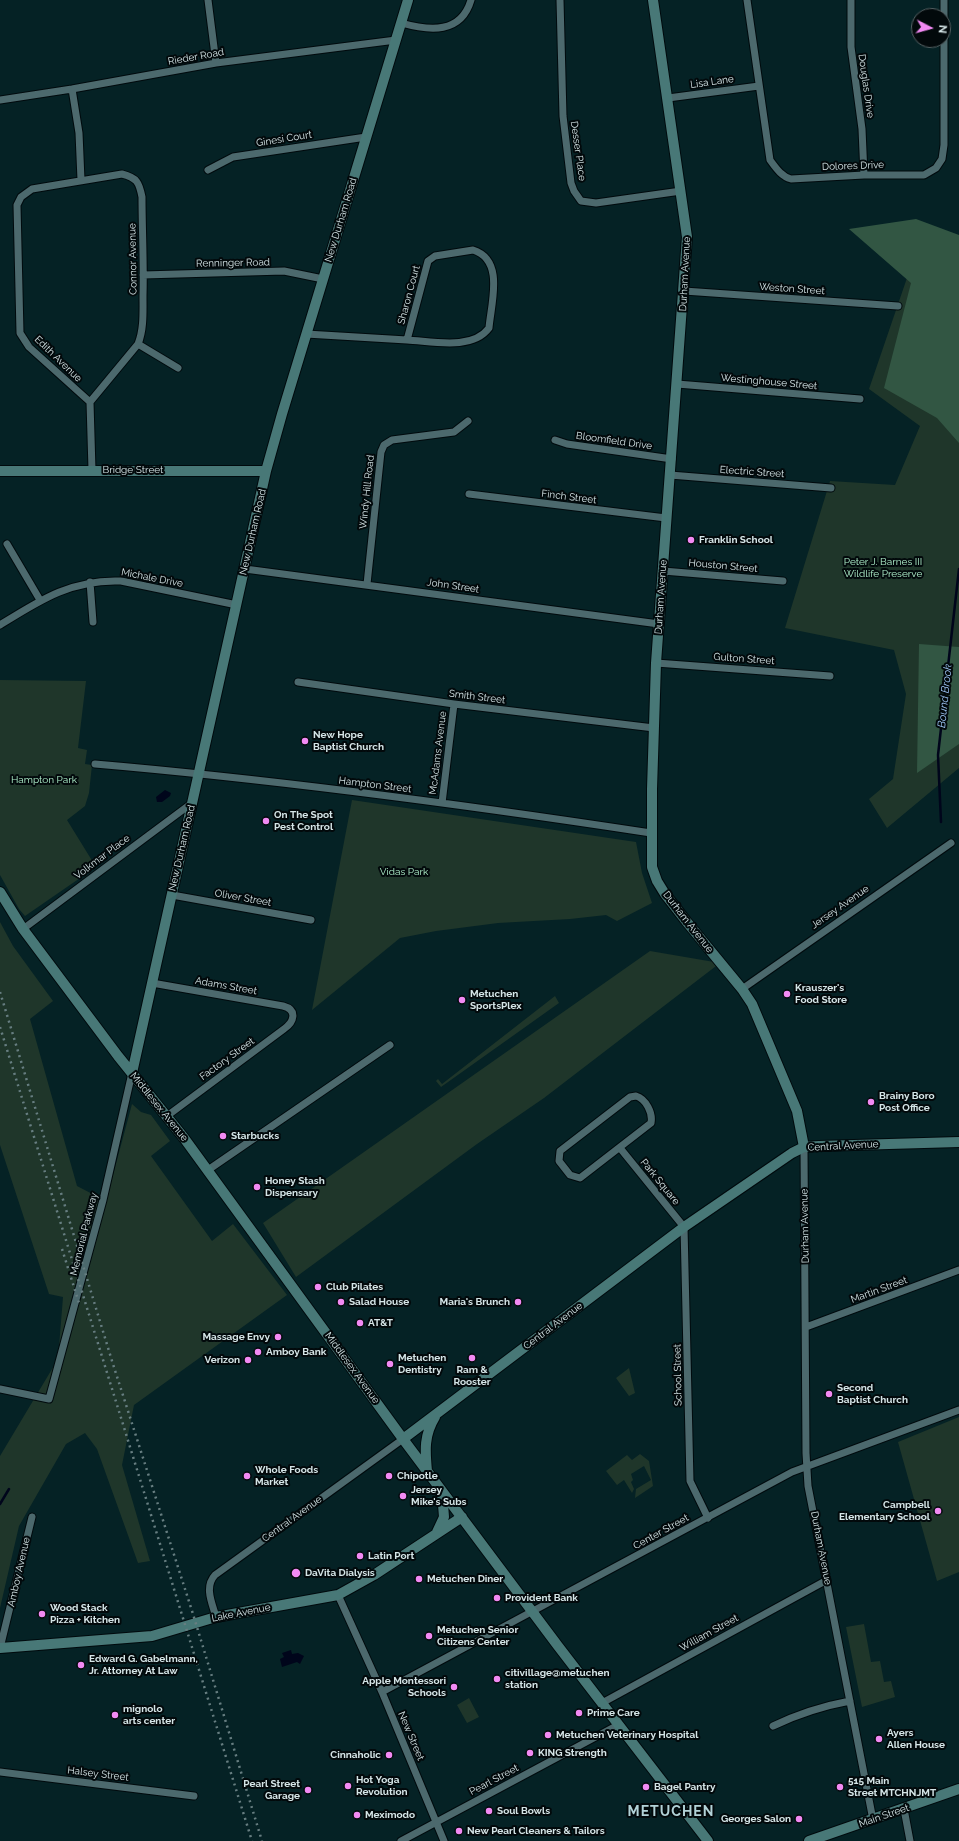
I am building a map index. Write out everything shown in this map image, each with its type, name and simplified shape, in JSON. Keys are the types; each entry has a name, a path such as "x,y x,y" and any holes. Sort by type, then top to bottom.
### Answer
{"street":[{"path":"208,0 216,63"},
{"name":"New Durham Road","path":"132,1073 266,471 306,334 408,0"},
{"path":"401,23 417,27 453,25 464,16 471,0"},
{"name":"Desser Place","path":"560,0 563,116 571,183 577,197 584,202 596,203 681,191"},
{"name":"Durham Avenue","path":"653,0 687,237 656,663 651,833 652,867 657,881 686,922 742,989 752,1004 797,1111 804,1147 806,1466 808,1486 873,1820"},
{"name":"Dolores Drive","path":"747,0 770,160 785,177 791,180 864,175 924,175 936,168 942,159 945,122 944,0"},
{"name":"Douglas Drive","path":"851,0 851,47 862,129 864,175"},
{"name":"Rieder Road","path":"0,100 72,89 216,63 396,40"},
{"name":"Lisa Lane","path":"668,98 759,86"},
{"path":"72,89 79,133 81,180"},
{"name":"Ginesi Court","path":"208,170 233,157 366,137"},
{"name":"Connor Avenue","path":"81,180 122,174 132,177 140,185 142,197 144,275 141,336 138,344 90,402"},
{"name":"Edith Avenue","path":"81,180 32,189 20,197 17,205 20,333 29,347 90,402"},
{"name":"Sharon Court","path":"306,334 407,340 452,342 469,341 486,332 489,328 494,277 488,258 480,252 473,250 435,256 428,261 407,340"},
{"name":"Renninger Road","path":"144,275 284,272 323,279"},
{"name":"Weston Street","path":"684,292 898,306"},
{"path":"138,344 178,368"},
{"name":"Westinghouse Street","path":"677,384 860,399"},
{"path":"90,402 92,470"},
{"name":"Windy Hill Road","path":"367,584 377,484 381,452 384,445 392,440 454,432 468,421"},
{"name":"Bloomfield Drive","path":"555,440 568,444 672,459"},
{"name":"Bridge Street","path":"0,471 266,471"},
{"name":"Electric Street","path":"670,476 831,488"},
{"name":"Finch Street","path":"469,494 666,518"},
{"path":"7,544 40,600"},
{"name":"John Street","path":"245,569 659,624"},
{"name":"Houston Street","path":"662,571 782,580"},
{"name":"Michale Drive","path":"0,625 40,600 70,587 102,580 121,581 237,605"},
{"path":"90,582 93,622"},
{"name":"Gulton Street","path":"656,663 830,676"},
{"name":"Smith Street","path":"298,682 454,704 654,728"},
{"name":"McAdams Avenue","path":"442,803 454,704"},
{"name":"Hampton Street","path":"96,764 199,773 442,803 651,833"},
{"name":"Volkmar Place","path":"23,929 192,803"},
{"name":"Jersey Avenue","path":"742,989 951,843"},
{"name":"Middlesex Avenue","path":"0,892 23,929 132,1073 208,1170 403,1439 618,1725 708,1841"},
{"name":"Oliver Street","path":"172,895 311,920"},
{"name":"Adams Street","path":"152,983 283,1006 290,1008 293,1014"},
{"name":"Factory Street","path":"167,1116 284,1030 291,1024 293,1014"},
{"path":"208,1170 390,1045"},
{"name":"Memorial Parkway","path":"0,1389 49,1399 103,1200 132,1073"},
{"path":"630,1097 641,1097 652,1117 651,1123 620,1148 580,1178 570,1175 559,1161 560,1151 630,1097"},
{"name":"Central Avenue","path":"216,1617 209,1588 215,1574 403,1439 684,1227 792,1153 804,1147 959,1142"},
{"name":"Park Square","path":"620,1148 684,1227"},
{"name":"School Street","path":"684,1227 690,1481 708,1518"},
{"name":"Martin Street","path":"806,1327 959,1270"},
{"name":"Center Street","path":"382,1692 806,1466 959,1410"},
{"path":"427,1470 426,1439 430,1424 438,1412"},
{"path":"434,1535 444,1517 442,1490"},
{"name":"Amboy Avenue","path":"0,1649 32,1517"},
{"name":"Lake Avenue","path":"0,1649 148,1636 216,1617 338,1595 374,1575 462,1517"},
{"name":"William Street","path":"602,1703 827,1580"},
{"name":"New Street","path":"338,1595 382,1692 444,1841"},
{"path":"773,1726 811,1710 850,1701"},
{"name":"Pearl Street","path":"401,1841 618,1725"},
{"name":"Halsey Street","path":"0,1772 194,1796"},
{"name":"Main Street","path":"809,1841 959,1789"},
{"path":"904,1809 910,1841"}],"green space":[{"path":"916,219 959,235 959,443 937,418 884,388 911,283 849,229"},
{"name":"Peter J. Barnes III Wildlife Preserve","path":"959,269 959,768 887,828 869,799 893,779 906,694 894,650 785,628 830,481 895,485 920,426 869,389 908,275"},
{"path":"919,644 959,647 959,744 917,773"},
{"name":"Hampton Park","path":"0,680 86,681 78,748 87,750 85,764 92,765 89,793 85,806 67,820 96,867 25,916 19,909 0,875"},
{"name":"Vidas Park","path":"352,800 636,842 642,873 652,903 617,921 606,915 570,919 498,923 436,931 400,938 312,1010"},
{"path":"0,922 13,946 53,1001 30,1019 77,1186 106,1201 132,1104 141,1112 151,1115 170,1141 151,1156 212,1241 233,1224 287,1295 134,1405 122,1465 150,1561 138,1563 97,1449 85,1433 66,1444 19,1526 0,1608 0,1456 58,1359 63,1297 49,1294 0,1145"},
{"path":"650,951 720,963 544,1098 477,1144 296,1277 263,1223"},
{"path":"555,996 559,1003 441,1087 436,1081 438,1079 442,1084"},
{"path":"629,1368 635,1393 629,1396 616,1378"},
{"path":"959,1417 959,1572 937,1581 898,1442"},
{"path":"640,1454 649,1461 653,1486 635,1498 636,1489 651,1480 644,1466 631,1474 633,1480 631,1482 634,1489 632,1493 624,1480 617,1485 606,1471 627,1455 632,1460"},
{"path":"864,1624 871,1662 880,1661 884,1682 891,1681 895,1697 862,1707 846,1627"},
{"path":"469,1698 479,1717 467,1723 457,1705"}],"water":[{"path":"165,790 171,793 170,796 162,802 157,802 156,797"},
{"path":"291,1650 292,1654 298,1653 304,1656 300,1664 297,1662 282,1667 280,1659 284,1657 282,1653"}],"waterway":[{"name":"Bound Brook","path":"941,822 938,755 959,569"},
{"path":"0,1504 9,1489"}],"railway":[{"path":"0,992 112,1361 193,1614 262,1841"},
{"path":"0,1027 252,1841"},
{"path":"62,1249 79,1303"}],"place":[{"name":"Franklin School","path":"691,540"},
{"name":"New Hope Baptist Church","path":"305,741"},
{"name":"On The Spot Pest Control","path":"266,821"},
{"name":"Krauszer's Food Store","path":"787,994"},
{"name":"Metuchen SportsPlex","path":"462,1000"},
{"name":"Brainy Boro Post Office","path":"871,1102"},
{"name":"Starbucks","path":"223,1136"},
{"name":"Honey Stash Dispensary","path":"257,1187"},
{"name":"Club Pilates","path":"318,1287"},
{"name":"Salad House","path":"341,1302"},
{"name":"Maria's Brunch","path":"518,1302"},
{"name":"AT&T","path":"360,1323"},
{"name":"Massage Envy","path":"278,1337"},
{"name":"Amboy Bank","path":"258,1352"},
{"name":"Ram & Rooster","path":"472,1358"},
{"name":"Verizon","path":"248,1360"},
{"name":"Metuchen Dentistry","path":"390,1364"},
{"name":"Second Baptist Church","path":"829,1394"},
{"name":"Whole Foods Market","path":"247,1476"},
{"name":"Chipotle","path":"389,1476"},
{"name":"Jersey Mike's Subs","path":"403,1496"},
{"name":"Campbell Elementary School","path":"938,1511"},
{"name":"Latin Port","path":"360,1556"},
{"name":"DaVita Dialysis","path":"296,1573"},
{"name":"Metuchen Diner","path":"419,1579"},
{"name":"Provident Bank","path":"497,1598"},
{"name":"Wood Stack Pizza + Kitchen","path":"42,1614"},
{"name":"Metuchen Senior Citizens Center","path":"429,1636"},
{"name":"Edward G. Gabelmann, Jr. Attorney At Law","path":"81,1665"},
{"name":"citivillage@metuchen station","path":"497,1679"},
{"name":"Apple Montessori Schools","path":"454,1687"},
{"name":"Prime Care","path":"579,1713"},
{"name":"mignolo arts center","path":"115,1715"},
{"name":"Metuchen Veterinary Hospital","path":"548,1735"},
{"name":"Ayers Allen House","path":"879,1739"},
{"name":"KING Strength","path":"530,1753"},
{"name":"Cinnaholic","path":"389,1755"},
{"name":"Hot Yoga Revolution","path":"348,1786"},
{"name":"Bagel Pantry","path":"646,1787"},
{"name":"515 Main Street MTCHNJMT","path":"840,1787"},
{"name":"Pearl Street Garage","path":"308,1790"},
{"name":"Soul Bowls","path":"489,1811"},
{"name":"Meximodo","path":"357,1815"},
{"name":"Georges Salon","path":"799,1819"},
{"name":"New Pearl Cleaners & Tailors","path":"459,1831"}],"district":[{"name":"METUCHEN","path":"671,1812"}]}
